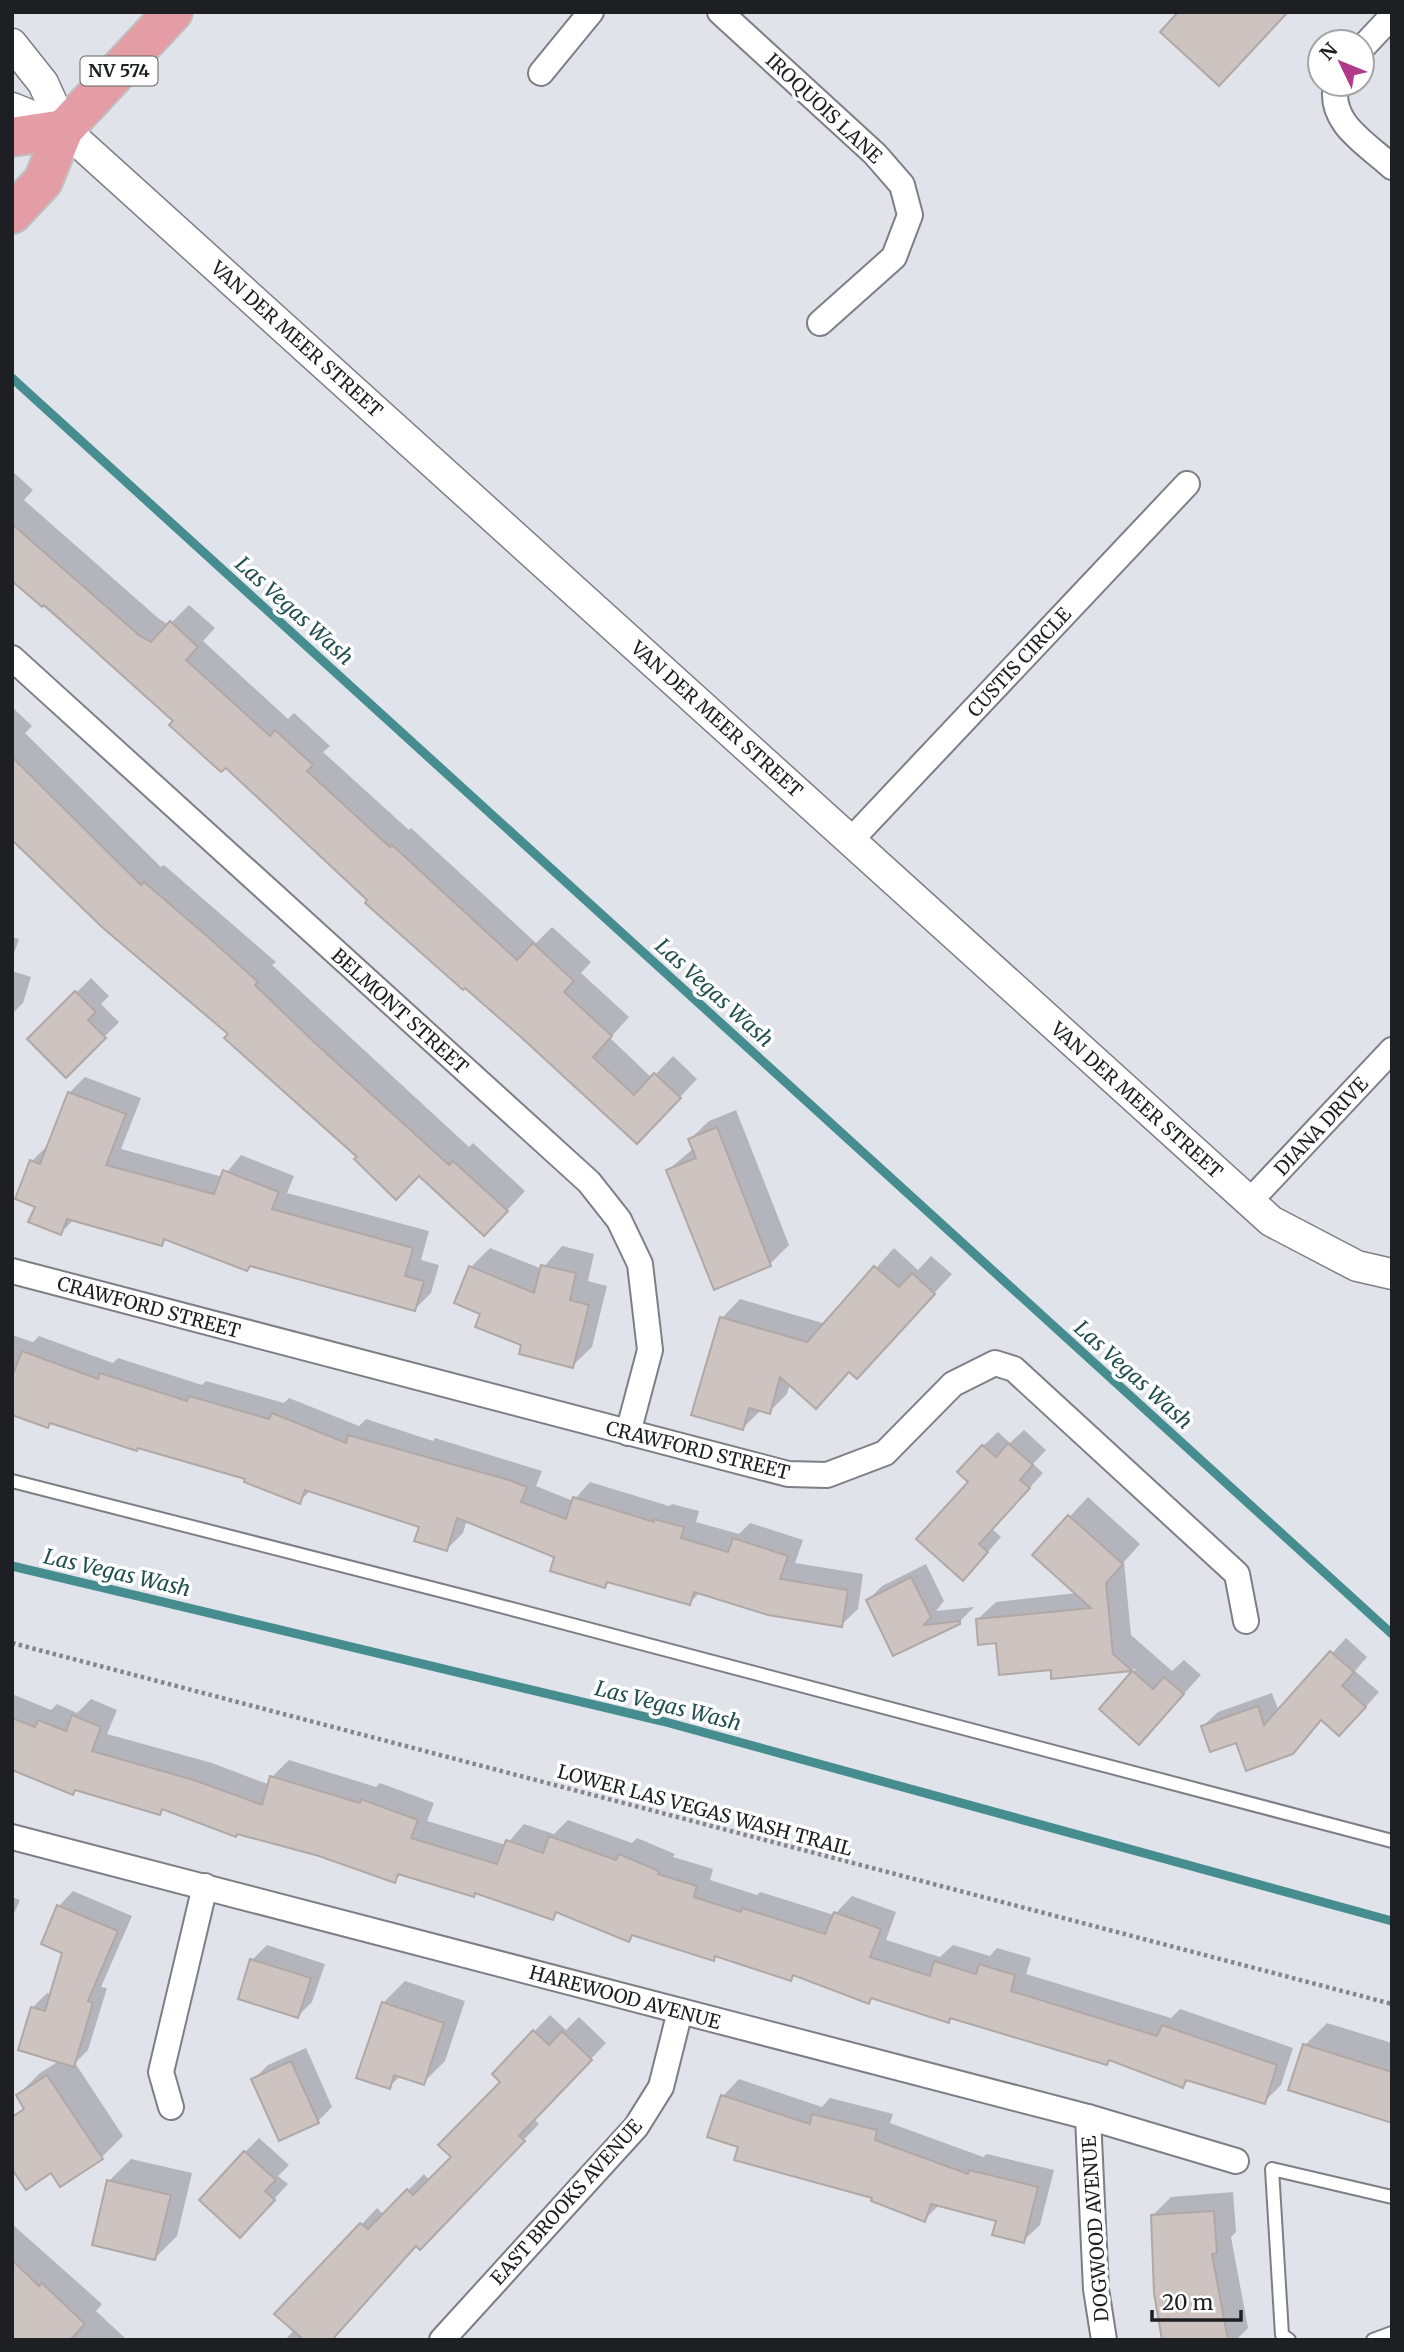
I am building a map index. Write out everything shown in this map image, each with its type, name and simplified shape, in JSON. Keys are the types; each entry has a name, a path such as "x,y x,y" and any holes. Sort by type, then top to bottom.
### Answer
{"main road":[{"name":"NV 574","path":"12,215 43,181 64,129 173,12"},
{"path":"12,137 64,129"}],"street":[{"path":"541,73 592,12"},
{"name":"IROQUOIS LANE","path":"720,12 875,154 902,186 910,215 894,257 820,323"},
{"path":"1376,33 1392,16"},
{"path":"12,44 43,83 64,129"},
{"path":"1336,98 1339,118 1392,167"},
{"path":"12,108 64,129"},
{"name":"VAN DER MEER STREET","path":"64,129 1271,1221 1357,1266 1392,1274"},
{"name":"CUSTIS CIRCLE","path":"851,840 1187,484"},
{"name":"BELMONT STREET","path":"12,658 589,1182 619,1220 640,1264 650,1350 628,1433"},
{"name":"DIANA DRIVE","path":"1250,1202 1392,1050"},
{"name":"CRAWFORD STREET","path":"12,1271 788,1474 827,1475 885,1453 953,1384 995,1363 1014,1369 1237,1574 1246,1621"},
{"name":"HAREWOOD AVENUE","path":"12,1837 1088,2117 1236,2161"},
{"path":"171,2107 161,2072 205,1886"},
{"name":"EAST BROOKS AVENUE","path":"442,2340 636,2127 661,2087 680,2011"},
{"name":"DOGWOOD AVENUE","path":"1088,2117 1096,2289 1104,2340"}],"lane":[{"path":"12,1481 479,1600 1392,1841"},
{"path":"1289,2340 1282,2335 1272,2169 1392,2197"},
{"path":"1373,2340 1392,2333"}],"path":[{"name":"LOWER LAS VEGAS WASH TRAIL","path":"12,1643 1392,2004"}],"building":[{"path":"1178,12 1288,12 1219,86 1160,32"},
{"path":"12,524 140,636 151,642 170,621 198,647 186,660 270,736 275,730 313,765 307,771 390,847 392,845 517,960 533,943 574,981 564,992 612,1036 593,1057 634,1095 654,1073 681,1098 637,1144 522,1038 365,903 367,900 226,768 221,772 169,725 173,721 44,605 42,607 12,581"},
{"path":"12,757 141,885 144,882 207,936 258,982 255,985 314,1042 449,1165 453,1161 508,1211 484,1236 419,1176 396,1200 354,1159 357,1157 224,1038 228,1034 103,928 12,840"},
{"path":"75,991 96,1012 88,1020 106,1038 66,1078 27,1039"},
{"path":"68,1092 126,1114 106,1165 214,1194 223,1170 279,1192 272,1209 413,1248 405,1276 424,1281 415,1311 250,1266 247,1271 164,1239 162,1246 67,1219 61,1235 28,1222 35,1207 15,1199 30,1160 40,1164"},
{"path":"717,1127 771,1266 714,1290 666,1170 696,1158 688,1139"},
{"path":"541,1265 576,1273 570,1300 589,1305 573,1368 519,1354 521,1345 475,1327 480,1314 454,1303 469,1266 534,1293"},
{"path":"874,1266 899,1287 912,1273 935,1294 857,1379 849,1372 816,1409 780,1377 770,1414 749,1408 743,1430 691,1415 720,1317 807,1342"},
{"path":"22,1351 98,1379 100,1373 187,1401 189,1396 269,1419 272,1413 346,1443 348,1435 509,1480 527,1487 521,1502 566,1519 573,1497 654,1522 654,1519 684,1527 681,1538 728,1552 733,1538 788,1556 780,1579 848,1590 842,1627 768,1615 694,1592 690,1605 607,1582 605,1588 550,1571 554,1557 457,1518 447,1551 414,1541 419,1527 305,1490 300,1504 244,1482 245,1479 138,1448 137,1451 50,1423 48,1428 12,1415 12,1377"},
{"path":"1008,1443 1033,1465 1020,1480 1030,1488 979,1544 988,1552 963,1581 916,1539 968,1482 957,1472 982,1445 996,1457"},
{"path":"1068,1515 1123,1564 1106,1583 1113,1654 1153,1689 1164,1677 1184,1694 1139,1745 1099,1709 1132,1671 1051,1679 1051,1670 999,1675 996,1643 978,1645 976,1619 1091,1608 1032,1555"},
{"path":"911,1577 931,1617 924,1625 960,1621 960,1624 893,1656 866,1600"},
{"path":"1330,1651 1354,1672 1342,1686 1366,1707 1339,1736 1321,1720 1293,1754 1246,1771 1236,1743 1210,1752 1201,1726 1258,1706 1264,1725"},
{"path":"72,1715 101,1727 92,1751 194,1780 262,1805 270,1776 360,1803 361,1799 418,1820 411,1838 497,1864 506,1840 543,1853 549,1836 616,1860 619,1854 659,1871 658,1874 697,1886 694,1897 741,1912 742,1908 825,1934 834,1912 881,1929 870,1957 930,1976 934,1961 976,1974 979,1964 1015,1975 1011,1991 1157,2036 1162,2025 1277,2065 1265,2104 1186,2080 1183,2088 1109,2060 1107,2065 950,2018 949,2023 871,1998 869,2004 793,1975 791,1981 715,1956 714,1961 632,1935 629,1942 556,1912 553,1920 475,1893 474,1897 398,1874 395,1883 319,1856 237,1834 236,1837 162,1809 160,1815 75,1790 73,1795 12,1770 12,1718 35,1727 38,1720 66,1731"},
{"path":"57,1905 118,1931 88,2001 93,2003 74,2067 18,2050 31,2007 45,2011 62,1953 41,1944"},
{"path":"250,1959 311,1978 298,2018 238,1999"},
{"path":"382,2002 444,2023 424,2085 394,2075 390,2089 356,2078"},
{"path":"533,2030 549,2045 562,2031 592,2060 519,2136 525,2141 420,2250 416,2246 332,2340 304,2340 274,2314 360,2223 368,2229 407,2189 413,2195 451,2157 438,2145 500,2082 492,2074"},
{"path":"1303,2044 1392,2072 1392,2123 1288,2090"},
{"path":"291,2061 319,2123 279,2141 251,2079"},
{"path":"47,2075 103,2159 60,2187 51,2173 26,2190 12,2169 12,2117 24,2109 16,2095"},
{"path":"721,2095 810,2124 812,2114 877,2130 875,2140 968,2174 969,2170 1038,2187 1024,2243 992,2235 996,2221 931,2204 925,2222 871,2201 872,2198 734,2160 738,2147 707,2137"},
{"path":"244,2151 276,2180 265,2191 275,2200 240,2238 199,2200"},
{"path":"107,2180 171,2195 155,2260 92,2245"},
{"path":"1214,2211 1217,2253 1212,2254 1228,2340 1162,2340 1154,2293 1151,2215"},
{"path":"12,2260 39,2286 42,2283 85,2324 70,2340 12,2340"}],"waterway":[{"name":"Las Vegas Wash","path":"12,378 1392,1634"},
{"name":"Las Vegas Wash","path":"12,1566 662,1721 1392,1921"}]}
